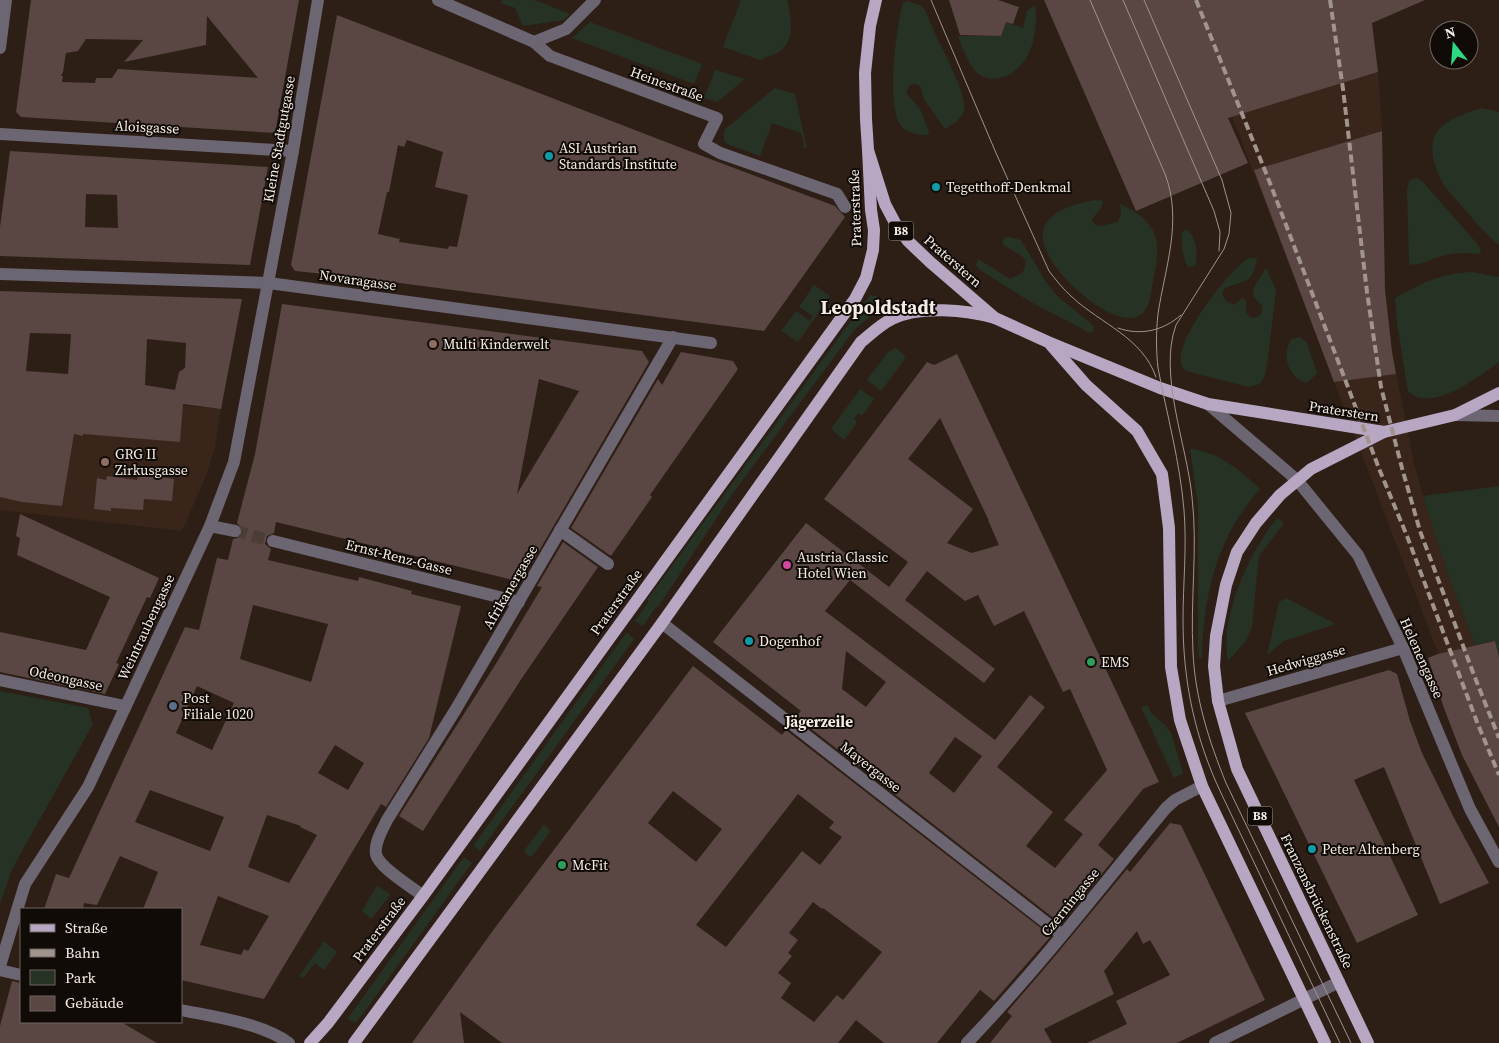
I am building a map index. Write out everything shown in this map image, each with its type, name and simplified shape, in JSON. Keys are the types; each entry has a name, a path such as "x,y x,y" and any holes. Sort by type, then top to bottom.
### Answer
{"main road":[{"name":"Praterstern","path":"876,0 870,26 865,73 868,150 885,204 895,223 908,241 995,318 1160,388 1208,404 1384,432 1455,415 1499,392"},
{"name":"Praterstraße","path":"310,1043 328,1023 423,896 855,299 866,278 873,250 874,230 868,150"},
{"path":"354,1043 662,623 861,342 892,319 912,313 950,310 977,312 995,318"},
{"name":"B8","path":"1048,342 1086,385 1137,431 1162,474 1169,528 1170,667 1180,720 1202,786 1325,1043"},
{"name":"Franzensbrückenstraße","path":"1368,1043 1237,769 1218,701 1214,666 1216,636 1226,585 1237,552 1256,523 1280,495 1312,469 1384,432"}],"street":[{"path":"0,48 6,0"},
{"name":"Kleine Stadtgutgasse","path":"268,283 293,151 318,0"},
{"name":"Heinestraße","path":"438,0 534,42 550,56 717,118 704,144 720,153 837,194 845,207"},
{"path":"534,42 566,29 595,0"},
{"name":"Aloisgasse","path":"0,134 293,151"},
{"name":"Novaragasse","path":"0,274 268,283 710,343"},
{"name":"Weintraubengasse","path":"0,966 25,884 88,787 210,526 234,462 268,283"},
{"name":"Afrikanergasse","path":"423,896 381,864 376,854 378,839 387,820 456,709 673,337"},
{"name":"Praterstern","path":"1208,404 1297,480"},
{"path":"1455,415 1499,416"},
{"name":"Helenengasse","path":"1297,480 1358,555 1403,648 1470,809 1499,862"},
{"path":"210,526 235,532"},
{"path":"560,530 608,564"},
{"name":"Ernst-Renz-Gasse","path":"272,541 519,602"},
{"name":"Mayergasse","path":"662,623 1062,935"},
{"name":"Hedwiggasse","path":"1218,701 1403,648"},
{"name":"Odeongasse","path":"0,680 125,706"},
{"name":"Czerningasse","path":"966,1043 1000,1008 1166,808 1175,800 1202,786"},
{"path":"0,970 20,975"},
{"path":"1215,1043 1339,982"},
{"path":"182,1010 222,1018 268,1032 288,1043"}],"shaded area":[{"path":"1378,72 1382,131 1385,286 1392,352 1414,463 1447,572 1475,645 1495,641 1499,657 1499,827 1462,755 1444,708 1428,658 1438,653 1232,116"},
{"name":"GRG II Zirkusgasse","path":"0,389 221,409 215,447 206,476 182,531 0,510"}],"green space":[{"path":"502,0 535,0 570,14 564,20 523,26 515,8 501,3"},
{"path":"741,0 787,0 791,21 790,35 788,41 779,52 760,60 723,47"},
{"path":"908,1 922,6 926,11 961,90 964,101 964,110 961,116 945,129 924,99 920,86 910,85 906,93 920,109 929,131 928,135 915,134 903,128 894,105 895,49 903,3"},
{"path":"1035,5 1036,27 1034,39 1026,59 1019,68 1010,74 992,79 978,73 968,59 958,36 1001,36 1006,22 1023,28 1027,11"},
{"path":"590,22 702,64 694,84 572,38"},
{"path":"715,70 745,79 717,102 704,98"},
{"path":"775,88 795,94 807,149 803,147 801,133 772,123 760,156 727,144 724,140 724,130"},
{"path":"1482,108 1499,112 1499,245 1480,227 1446,188 1435,166 1433,151 1434,137 1446,123 1458,116"},
{"path":"1415,178 1422,181 1479,246 1481,252 1478,254 1450,254 1420,264 1409,264 1407,188 1410,180"},
{"path":"1096,200 1103,201 1101,208 1092,219 1096,225 1103,226 1118,222 1121,214 1120,204 1147,222 1154,232 1157,243 1157,255 1150,299 1145,310 1137,317 1118,316 1088,299 1061,273 1050,259 1044,245 1043,232 1050,218 1064,209"},
{"path":"1186,229 1194,240 1196,250 1196,264 1188,267 1182,241 1182,233"},
{"path":"1005,238 1021,240 1046,282 1057,296 1094,326 1093,332 1090,333 1029,301 980,270 976,265 978,259 1010,279 1022,273 1025,266 1023,257 1009,249 1002,242"},
{"path":"1257,258 1249,278 1246,281 1224,289 1222,294 1226,301 1234,305 1243,298 1246,301 1248,315 1253,318 1262,313 1262,306 1253,296 1254,287 1266,268 1276,290 1268,358 1265,375 1260,384 1249,387 1186,371 1181,362 1183,349 1200,314 1237,268 1247,259"},
{"path":"1471,272 1499,277 1499,362 1453,392 1432,398 1415,396 1408,392 1395,298 1431,280"},
{"path":"814,285 830,296 798,342 781,331 796,311 810,321 813,316 799,307"},
{"path":"870,295 879,298 884,305 855,329 733,493 658,607 656,607 643,626 635,621 649,601 647,600"},
{"path":"1300,337 1307,343 1317,373 1307,383 1298,379 1292,373 1287,358 1287,348 1291,339"},
{"path":"896,348 906,357 882,390 880,390 867,380 888,352"},
{"path":"860,389 874,399 862,416 858,413 854,419 857,422 845,439 843,439 831,429"},
{"path":"1190,449 1210,454 1228,463 1260,489 1245,507 1233,527 1215,568 1205,612 1202,658 1199,658 1198,644 1198,506"},
{"path":"1499,486 1499,657 1495,641 1475,645 1447,572 1423,496"},
{"path":"1277,518 1284,523 1259,556 1252,627 1246,641 1228,661 1226,643 1232,605 1247,566"},
{"path":"1286,598 1336,624 1284,641 1267,655 1279,602"},
{"path":"626,633 634,639 480,851 473,846"},
{"path":"0,691 88,708 93,724 12,869 0,904"},
{"path":"1147,705 1152,714 1171,733 1183,773 1174,778 1141,707"},
{"path":"543,825 551,831 530,857 524,851"},
{"path":"464,857 472,863 356,1023 349,1020 348,1018"},
{"path":"378,886 390,895 372,918 370,918 362,911"},
{"path":"324,941 337,952 324,970 315,963 303,978 299,976"}],"building":[{"path":"31,0 299,0 275,133 21,117 16,112","holes":["207,16 258,78 118,69 112,78 96,78 95,83 62,82 63,76 61,76 66,53 78,51 86,39 143,40 124,62 206,45"]},
{"path":"949,0 998,0 1019,7 1013,24 1006,22 1001,36 960,35"},
{"path":"1044,0 1425,0 1372,23 1378,72 1228,118 1248,163 1136,211"},
{"path":"337,15 835,206 845,217 764,331 354,277 295,271 291,265","holes":["407,140 443,152 435,187 468,195 457,247 449,246 448,249 399,242 400,239 378,234 387,192 389,192 398,145 404,147"]},
{"path":"1382,131 1385,290 1396,374 1334,382 1254,170"},
{"path":"10,151 268,167 250,265 0,256 0,227","holes":["86,194 117,195 118,228 85,227"]},
{"path":"0,291 242,299 221,409 183,404 180,442 74,434 62,506 22,502 0,497","holes":["30,333 71,334 68,374 26,371","147,339 186,343 185,368 179,372 175,390 145,385"]},
{"path":"282,304 642,351 649,362 521,582 276,522 274,533 267,536 265,544 271,549 268,560 358,581 359,577 412,591 411,594 461,606 429,738 386,807 381,804 264,999 182,980 182,908 143,908 158,872 120,856 97,905 84,903 83,908 44,908 56,874 69,878 185,627 199,630 217,558 228,560 233,539 238,538 243,533 242,528 237,523 255,454","holes":["539,379 579,391 517,494","253,605 328,624 311,682 240,659","197,686 234,703 212,750 176,733","335,745 364,763 348,790 318,773","150,790 224,817 210,851 135,822","267,815 301,826 317,835 289,883 248,867","218,896 269,916 248,951 244,949 241,955 200,945"]},
{"path":"681,352 733,361 738,369 650,495 652,497 611,556 571,528 658,379 662,385"},
{"path":"957,354 1159,782 1143,789 1098,845 1114,859 1061,924 796,717 801,711 713,642 806,523 889,587 908,562 824,499 927,362 934,365","holes":["940,418 999,545 972,553 947,543 973,509 908,459","927,571 965,601 978,595 994,626 1024,611 1063,692 1070,689 1107,770 1064,820 1083,834 1055,868 1026,846 1053,812 997,767 1045,707 1030,695 995,740 825,611 850,580 984,683 995,669 905,600","846,651 886,682 866,707 842,689","955,737 982,756 954,793 929,773"]},
{"path":"139,474 174,479 172,501 144,499 143,510 111,508 111,511 94,509 97,478 106,480 107,476 137,480"},
{"path":"20,514 159,578 150,598 147,597 116,663 119,664 105,694 0,672 0,632 86,650 110,597 17,555 20,538 16,536"},
{"path":"563,542 598,567 522,678 423,831 399,816 497,662 542,587 537,586"},
{"path":"1495,641 1499,657 1499,827 1462,755 1428,658"},
{"path":"693,666 782,735 786,730 1051,936 994,1001 980,990 937,1043 884,1043 856,1020 838,1043 502,1043 460,1012 464,1043 412,1043 494,929","holes":["673,791 722,829 696,862 648,823","798,794 834,822 829,828 842,837 820,865 802,851 726,947 696,925","813,902 882,952 843,1000 837,995 814,1022 781,998 791,983 778,973 792,956 788,953 798,940 789,933"]},
{"path":"1389,670 1397,674 1410,721 1422,753 1489,883 1440,904 1384,767 1354,780 1418,915 1357,943 1245,713"},
{"path":"1170,823 1181,825 1265,1000 1177,1043 1087,1043 1127,1024 1116,1001 1170,975 1150,940 1143,944 1137,931 1104,971 1114,994 1044,1029 1052,1043 990,1043 1012,1016 1007,1012 1127,869 1130,872"},
{"path":"12,981 20,983 20,1023 123,1023 157,1043 0,1043 0,1026"}],"tunnel":[{"path":"235,531 273,541"}],"tram line":[{"path":"931,0 1049,271 1083,307 1131,341 1150,363 1156,377"},
{"path":"1090,0 1165,174 1170,192 1173,227 1158,314 1157,354 1158,368 1180,474 1184,510 1184,643 1185,665 1192,709 1204,751 1221,793 1340,1043"},
{"path":"1123,0 1214,211 1220,232 1219,251"},
{"path":"1144,0 1222,180 1231,213 1229,234 1224,249 1176,325 1171,344 1170,365 1175,410 1189,477 1194,516 1192,633 1194,669 1200,703 1214,751 1226,783 1351,1043"},
{"path":"1118,328 1135,332 1151,331 1167,325 1181,315"}],"railway":[{"path":"1196,0 1270,183 1499,775"},
{"path":"1330,0 1381,387 1420,531 1499,738"}],"place":[{"name":"ASI Austrian Standards Institute","path":"549,156"},
{"name":"Tegetthoff-Denkmal","path":"936,187"},
{"name":"Multi Kinderwelt","path":"433,344"},
{"name":"GRG II Zirkusgasse","path":"105,462"},
{"name":"Austria Classic Hotel Wien","path":"787,565"},
{"name":"Dogenhof","path":"749,641"},
{"name":"EMS","path":"1091,662"},
{"name":"Post Filiale 1020","path":"173,706"},
{"name":"Peter Altenberg","path":"1312,849"},
{"name":"McFit","path":"562,865"}],"district":[{"name":"Leopoldstadt","path":"878,307"},
{"name":"Jägerzeile","path":"819,722"}]}
